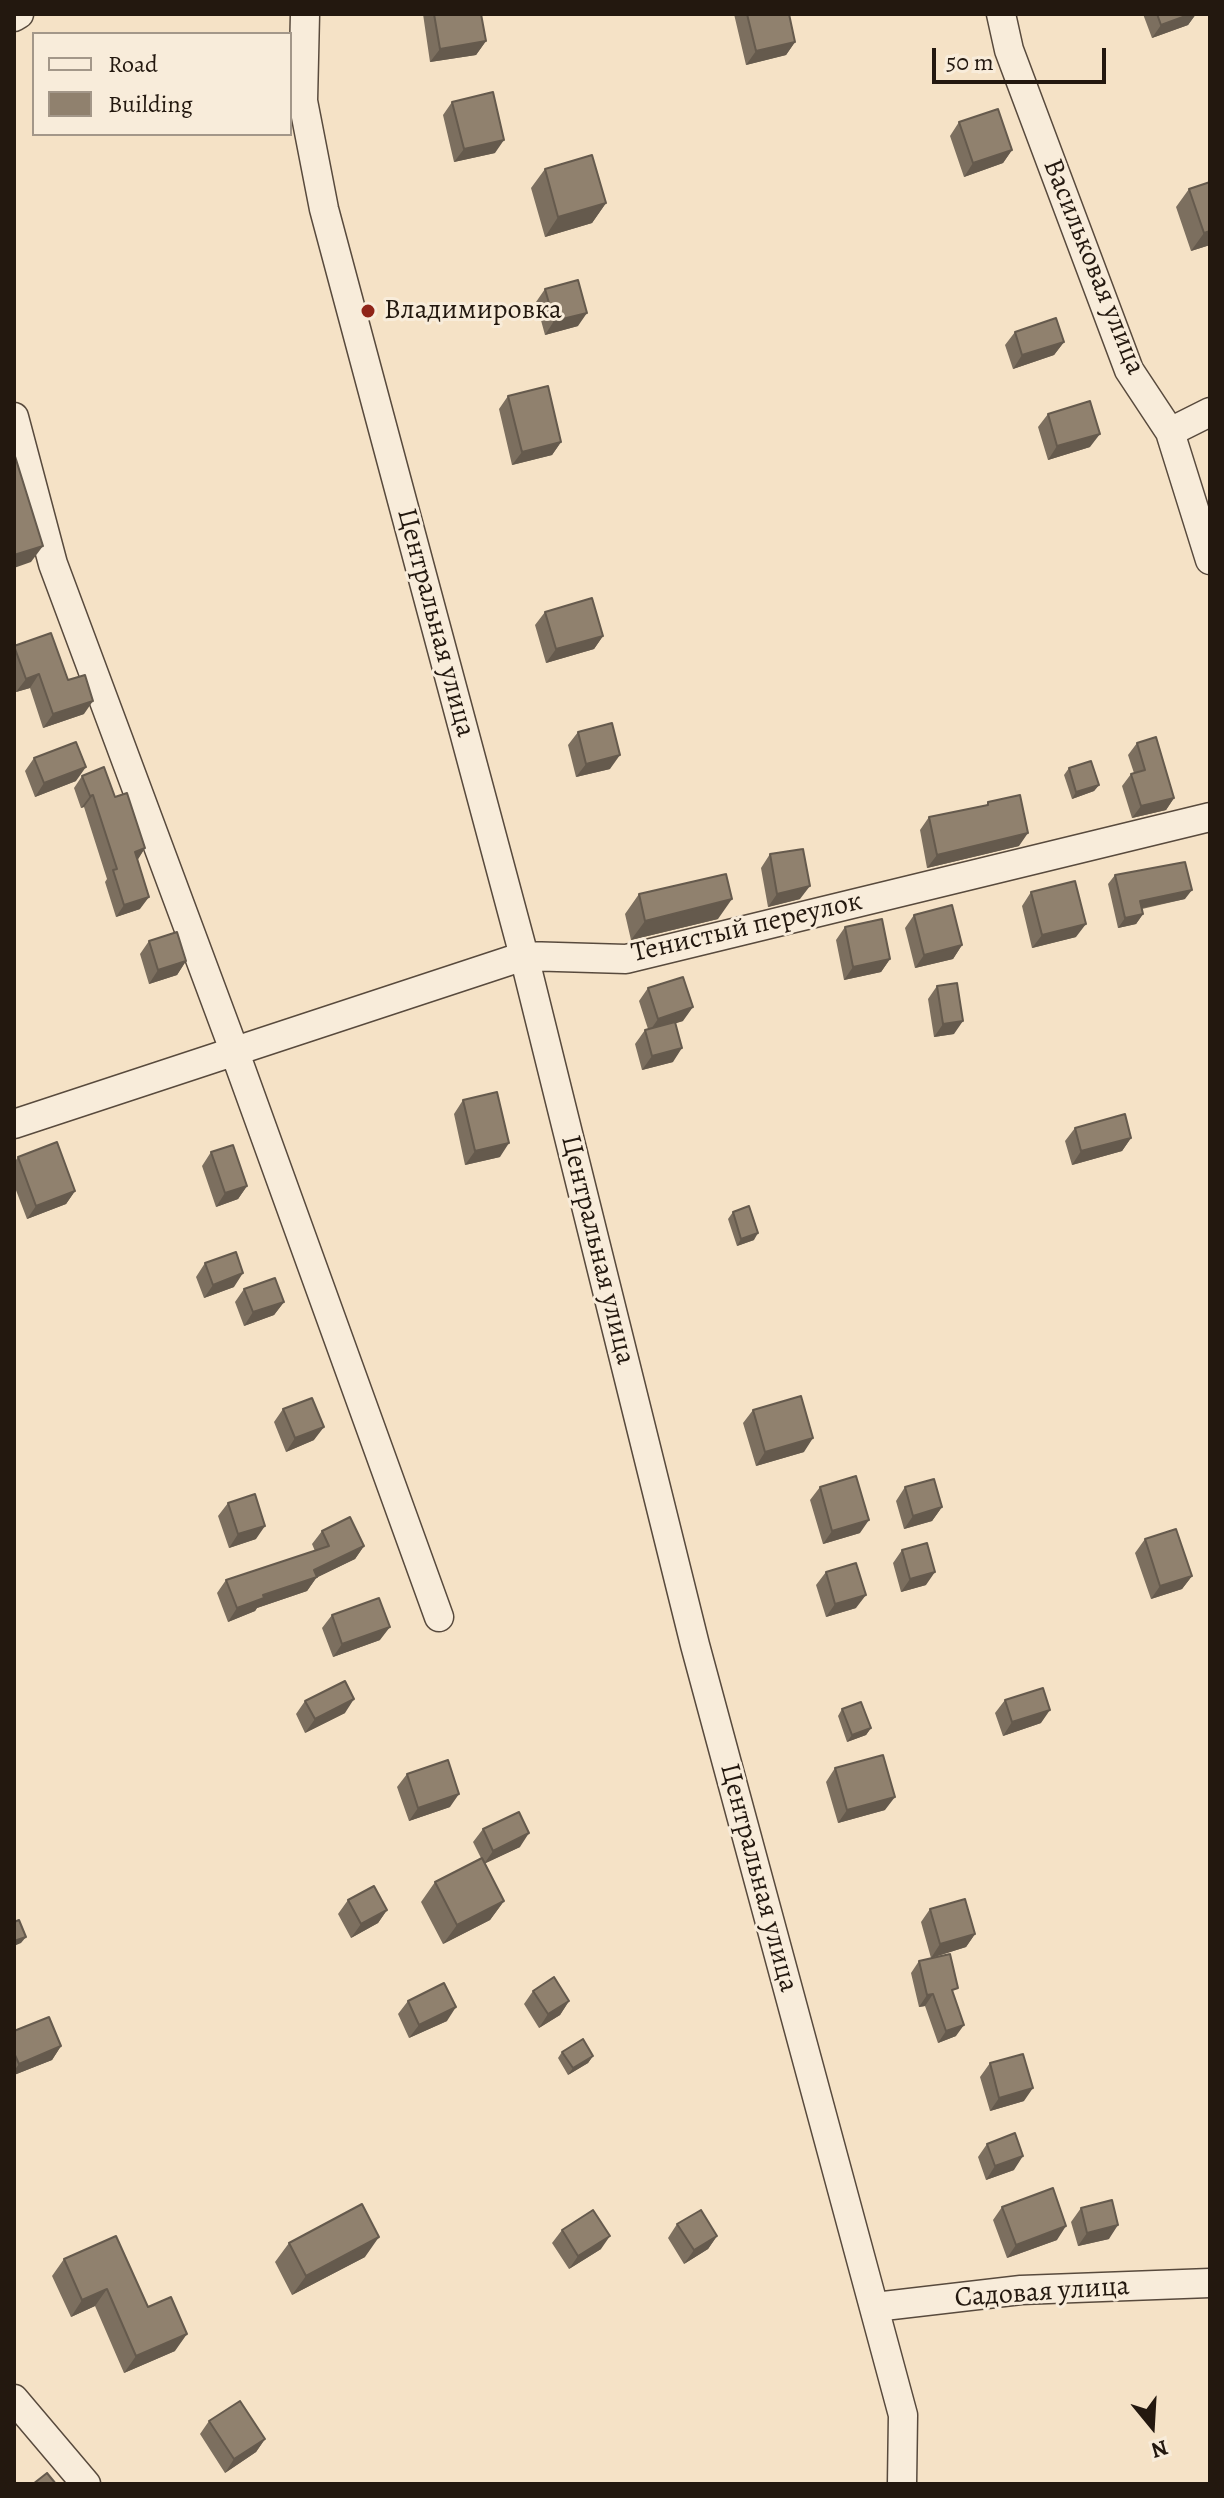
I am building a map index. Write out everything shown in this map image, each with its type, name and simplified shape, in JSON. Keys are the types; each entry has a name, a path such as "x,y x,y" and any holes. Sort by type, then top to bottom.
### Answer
{"street":[{"name":"Центральная улица","path":"305,14 303,101 324,209 524,956 695,1645 903,2415 902,2484"},
{"name":"Васильковая улица","path":"1001,14 1009,50 1129,370 1170,432 1210,560"},
{"path":"1170,432 1210,412"},
{"path":"14,417 53,564 234,1050 439,1617"},
{"name":"Тенистый переулок","path":"14,1124 524,956 626,959 1210,817"},
{"name":"Садовая улица","path":"875,2307 1021,2290 1210,2283"},
{"path":"14,2399 86,2484"}],"building":[{"path":"434,14 481,14 486,41 440,49"},
{"path":"747,14 789,14 795,42 756,51"},
{"path":"1157,14 1191,14 1161,25"},
{"path":"493,92 504,140 464,149 452,102"},
{"path":"998,109 1012,150 973,163 959,122"},
{"path":"592,155 606,203 558,217 545,169"},
{"path":"1210,182 1210,231 1204,233 1189,189"},
{"path":"578,280 587,313 554,321 545,289"},
{"path":"1056,318 1064,342 1022,355 1015,332"},
{"path":"548,386 561,442 522,452 508,396"},
{"path":"1090,401 1100,434 1057,446 1048,414"},
{"path":"14,453 43,546 14,555"},
{"path":"592,598 603,636 556,649 545,612"},
{"path":"51,633 68,680 85,675 93,701 53,714 39,674 26,679 14,646"},
{"path":"612,723 620,755 586,764 578,732"},
{"path":"1156,737 1174,798 1141,806 1131,774 1145,770 1137,743"},
{"path":"76,742 86,767 44,783 34,758"},
{"path":"1091,761 1099,785 1076,792 1069,768"},
{"path":"104,767 115,797 127,793 145,848 135,852 149,897 124,905 113,870 117,869 93,795 90,796 82,776"},
{"path":"1020,795 1028,833 937,855 929,817"},
{"path":"803,849 810,886 777,894 770,854"},
{"path":"1185,862 1192,890 1140,901 1143,914 1125,918 1115,875"},
{"path":"726,874 732,899 645,921 639,894"},
{"path":"1075,881 1086,924 1042,935 1031,892"},
{"path":"952,905 962,945 924,955 914,915"},
{"path":"882,919 890,959 853,967 845,927"},
{"path":"177,932 186,961 158,970 149,941"},
{"path":"683,977 693,1007 658,1019 648,988"},
{"path":"957,983 963,1021 943,1024 937,986"},
{"path":"675,1022 682,1048 652,1056 645,1030"},
{"path":"497,1092 509,1143 475,1151 463,1100"},
{"path":"1125,1114 1131,1138 1081,1151 1075,1128"},
{"path":"57,1142 75,1191 36,1206 18,1157"},
{"path":"233,1145 247,1186 225,1193 211,1152"},
{"path":"749,1206 758,1233 741,1239 733,1212"},
{"path":"236,1252 243,1273 213,1285 205,1263"},
{"path":"275,1278 284,1302 253,1312 244,1289"},
{"path":"801,1396 813,1438 765,1452 753,1410"},
{"path":"312,1398 324,1427 295,1438 283,1409"},
{"path":"856,1476 869,1520 832,1531 820,1487"},
{"path":"934,1479 942,1507 913,1516 905,1487"},
{"path":"255,1494 265,1526 238,1534 228,1503"},
{"path":"350,1517 364,1546 314,1570 317,1577 263,1595 264,1598 237,1608 226,1580 329,1546 322,1531"},
{"path":"1176,1529 1192,1576 1160,1586 1145,1539"},
{"path":"927,1543 935,1572 910,1579 902,1550"},
{"path":"856,1563 866,1595 835,1604 826,1572"},
{"path":"379,1598 390,1627 342,1644 332,1615"},
{"path":"345,1681 354,1699 315,1719 305,1701"},
{"path":"1043,1688 1050,1710 1012,1722 1005,1700"},
{"path":"861,1702 871,1728 852,1735 842,1709"},
{"path":"883,1755 895,1797 847,1810 835,1768"},
{"path":"448,1760 459,1794 418,1808 407,1774"},
{"path":"519,1812 529,1833 493,1851 483,1829"},
{"path":"482,1858 504,1901 457,1925 435,1882"},
{"path":"374,1886 387,1910 361,1924 348,1900"},
{"path":"965,1899 975,1934 940,1944 930,1909"},
{"path":"19,1920 26,1937 14,1941 14,1922"},
{"path":"950,1954 958,1988 952,1990 964,2025 946,2031 933,1994 927,1995 919,1961"},
{"path":"554,1977 569,2001 548,2014 533,1991"},
{"path":"444,1983 456,2007 419,2025 408,2001"},
{"path":"49,2017 61,2046 19,2064 14,2053 14,2031"},
{"path":"583,2039 593,2056 573,2068 562,2052"},
{"path":"1023,2054 1033,2088 999,2098 990,2063"},
{"path":"1015,2133 1023,2156 995,2166 987,2144"},
{"path":"1053,2188 1066,2226 1016,2245 1002,2207"},
{"path":"1112,2200 1118,2225 1087,2233 1081,2208"},
{"path":"362,2204 379,2237 306,2276 289,2243"},
{"path":"593,2210 610,2236 578,2256 562,2230"},
{"path":"701,2210 717,2236 694,2250 677,2224"},
{"path":"116,2236 148,2307 171,2297 187,2334 136,2356 107,2289 82,2300 64,2259"},
{"path":"240,2401 265,2439 234,2459 209,2421"},
{"path":"47,2473 56,2484 33,2484"}],"place":[{"name":"Владимировка","path":"368,311"}]}
